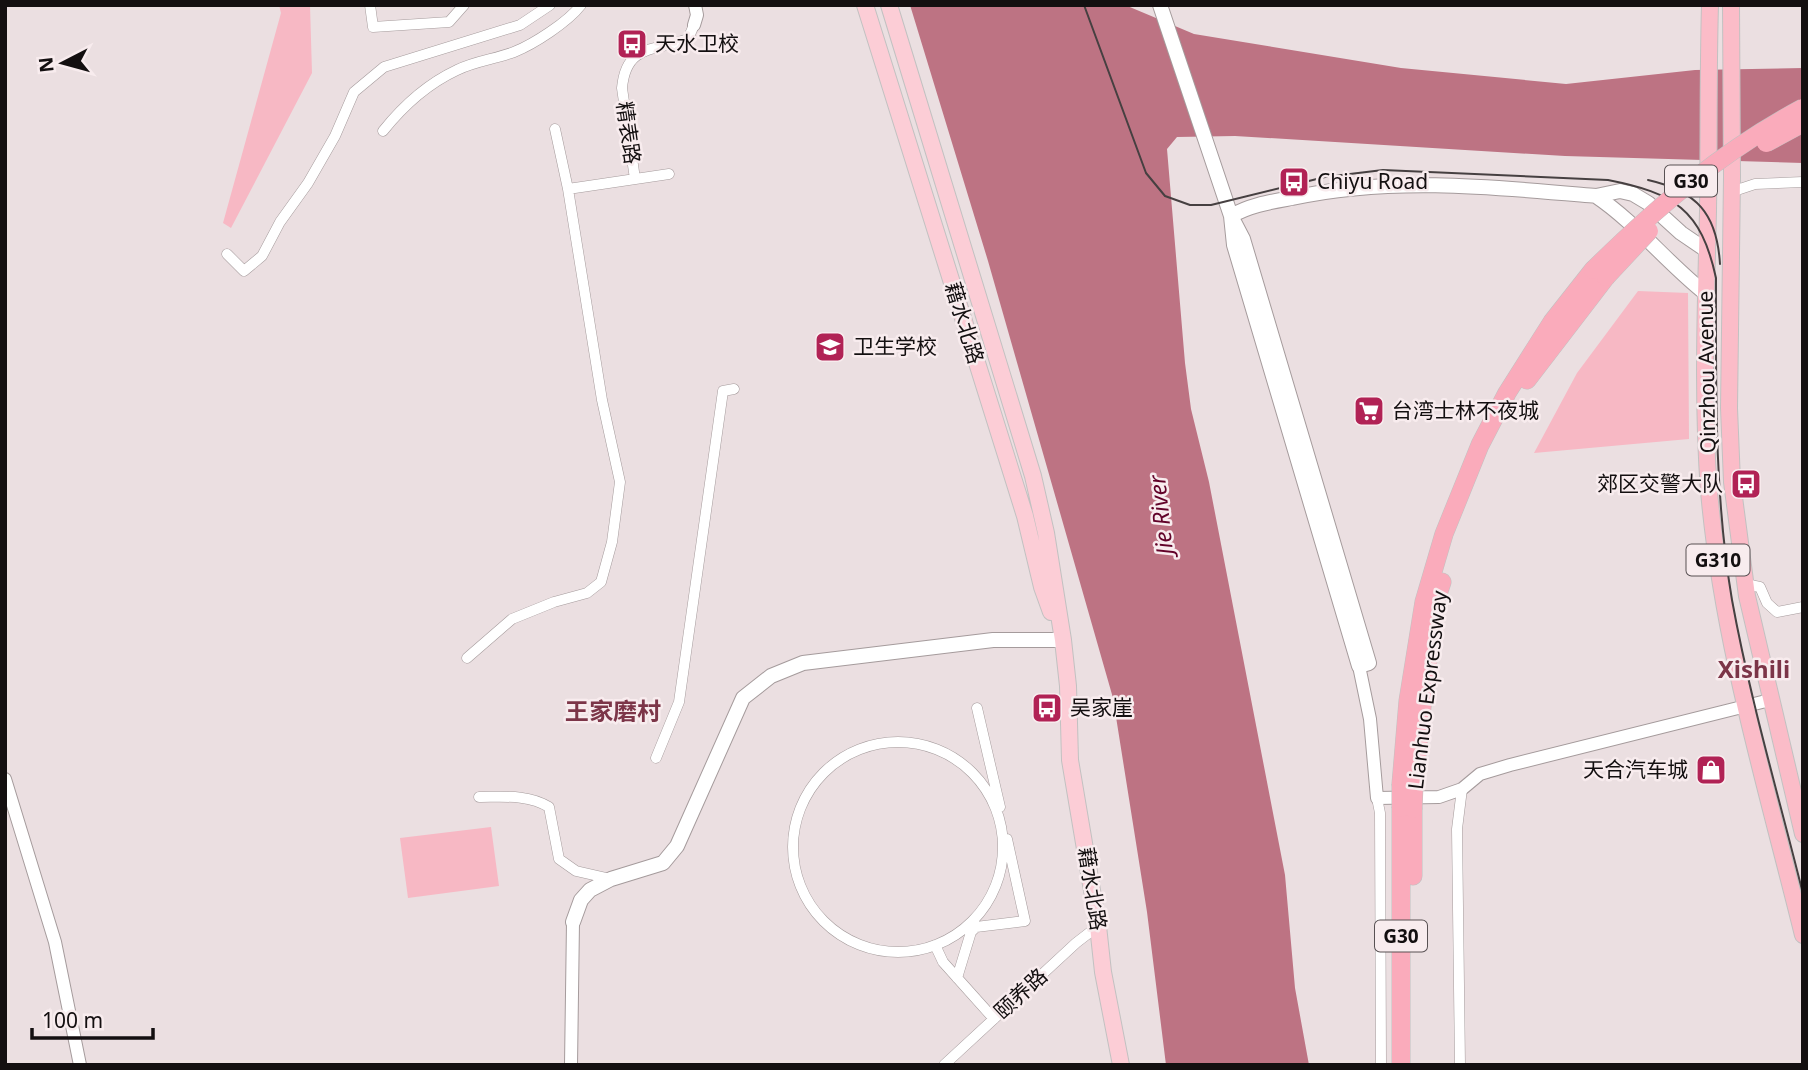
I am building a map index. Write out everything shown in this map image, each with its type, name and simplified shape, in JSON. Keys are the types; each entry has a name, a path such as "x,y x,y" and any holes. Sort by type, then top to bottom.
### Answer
{"highway":[{"name":"Qinzhou Avenue","path":"1710,5 1705,293 1709,491 1724,600 1746,706 1803,935"},
{"name":"G310","path":"1731,5 1731,185"},
{"name":"Lianhuo Expressway","path":"1413,1065 1407,785 1430,601 1464,502 1516,394 1600,274 1650,214 1685,185 1779,121 1803,108"},
{"name":"Lianhuo Expressway","path":"1600,274 1656,223 1732,163 1803,123"},
{"name":"Qinzhou Avenue","path":"1731,185 1729,408 1732,482 1745,584 1803,834"},
{"name":"Lianhuo Expressway","path":"1401,1065 1407,808"}],"main road":[{"name":"藉水北路","path":"865,5 1025,516 1042,587 1063,640"},
{"name":"藉水北路","path":"889,5 1033,476 1046,533 1068,685 1070,760 1118,1059"},
{"path":"1160,5 1231,216 1247,252 1369,663 1359,666"},
{"path":"1231,216 1247,207 1333,189 1408,184 1596,196 1620,191 1633,194 1648,203 1681,233 1706,250"},
{"path":"1596,196 1621,213 1685,278 1705,293"},
{"path":"573,922 581,900 590,890 611,879 663,863 677,846 743,698 771,676 803,663 993,640 1063,640"},
{"name":"藉水北路","path":"1102,972 1128,1065"}],"street":[{"path":"370,5 373,27 449,22 464,5"},
{"path":"227,254 244,271 262,256 280,222 308,183 335,136 354,92 384,67 520,25 550,5"},
{"path":"383,131 397,113 432,83 460,68 515,51 551,30 581,5"},
{"name":"精表路","path":"635,179 622,88 623,76 630,62 642,50 688,39 694,25 695,5"},
{"path":"467,658 512,619 554,602 587,593 601,582 612,542 620,482 602,400 568,189 555,130"},
{"path":"568,189 669,174"},
{"path":"1731,185 1803,182"},
{"path":"656,758 679,702 723,391 734,389"},
{"path":"1745,584 1760,587 1767,603 1777,612 1803,607"},
{"path":"1359,666 1370,719 1380,813 1381,1065"},
{"path":"1377,798 1439,797 1462,789 1480,774 1510,765 1770,700"},
{"path":"957,978 971,932 976,927 1025,921 977,708"},
{"path":"889,742 912,743 944,752 972,772 986,790 996,810 1002,832 1003,855 995,888 984,908 969,925 935,945 896,952 852,942 833,930 817,914 800,884 794,862 794,839 798,817 807,796 820,777 836,762 867,747 889,742"},
{"path":"5,779 55,943 80,1065"},
{"path":"1461,1065 1457,829 1462,789"},
{"path":"479,797 538,800 549,807 559,859 576,871 611,879"},
{"path":"571,1065 573,922"},
{"name":"颐养路","path":"944,1065 1098,926"},
{"path":"935,945 943,962 994,1019"}],"shaded area":[{"path":"279,5 310,5 312,73 231,228 223,223 281,13"},
{"path":"1638,291 1688,293 1689,439 1534,453 1577,373"},
{"path":"491,827 499,886 408,898 400,838"}],"water":[{"name":"Jie River","path":"910,5 1125,5 1194,34 1401,68 1566,84 1695,70 1803,68 1803,163 1565,156 1235,136 1177,137 1167,149 1191,409 1209,482 1285,875 1295,988 1309,1065 1166,1065 1147,912 1113,698 988,261"}],"tram line":[{"path":"1084,5 1146,173 1165,196 1190,205 1211,205 1325,177 1383,170 1608,180 1651,191 1681,208 1693,220 1710,255 1716,278 1719,480 1732,600 1756,711 1803,894"},
{"path":"1648,180 1680,191 1701,207 1714,231 1720,264"}],"place":[{"name":"天水卫校","path":"632,44"},
{"name":"Chiyu Road","path":"1294,182"},
{"name":"卫生学校","path":"830,347"},
{"name":"台湾士林不夜城","path":"1369,411"},
{"name":"郊区交警大队","path":"1746,484"},
{"name":"吴家崖","path":"1047,708"},
{"name":"天合汽车城","path":"1711,770"}],"district":[{"name":"Xishili","path":"1754,670"},
{"name":"王家磨村","path":"613,712"}]}
